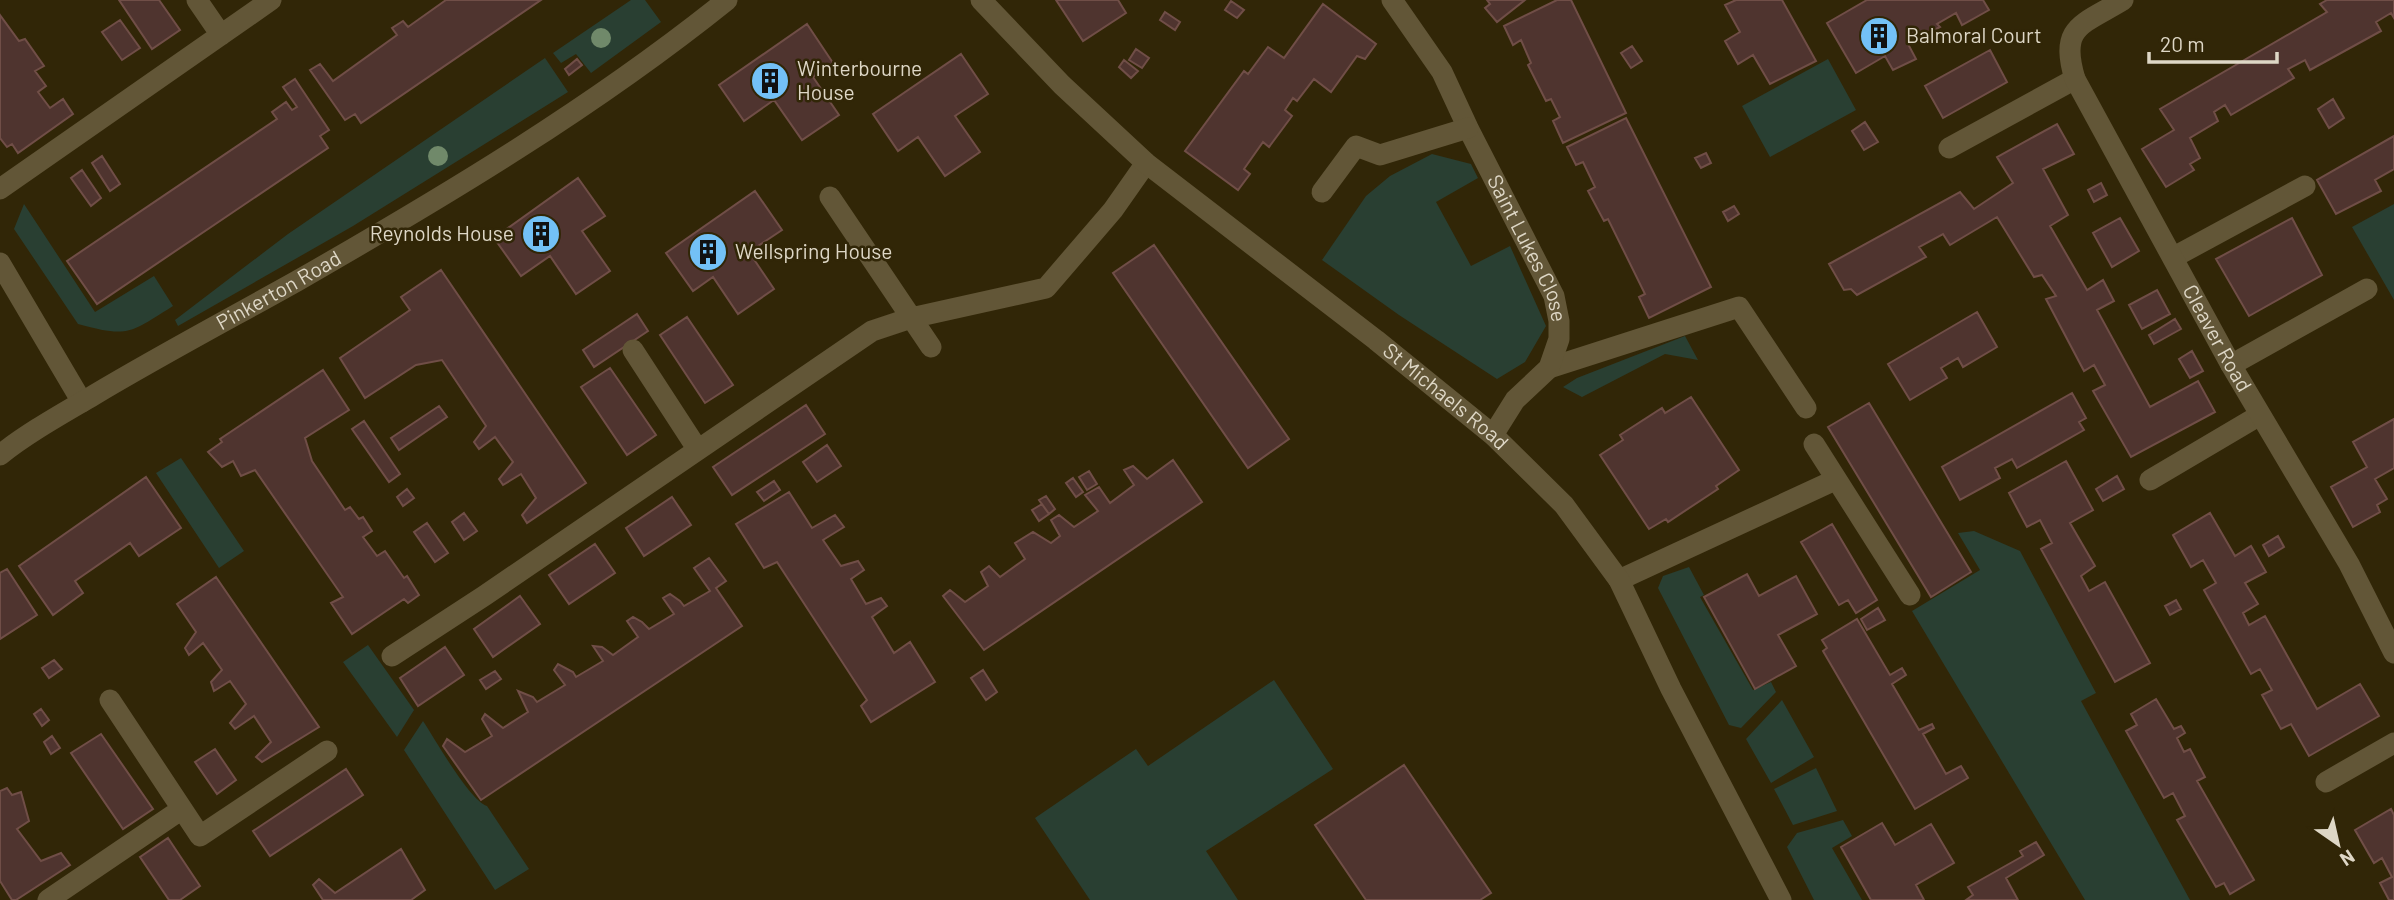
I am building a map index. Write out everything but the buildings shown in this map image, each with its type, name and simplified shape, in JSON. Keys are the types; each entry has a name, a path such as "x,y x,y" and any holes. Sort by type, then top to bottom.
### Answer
{"street":[{"path":"197,0 220,34"},
{"path":"0,189 271,0"},
{"name":"Pinkerton Road","path":"0,455 82,402 298,280 551,127 680,38 727,0"},
{"name":"St Michaels Road","path":"981,0 1062,85 1146,163 1376,340 1493,435 1564,505 1619,580 1671,689 1781,900"},
{"name":"Saint Lukes Close","path":"1392,0 1442,72 1554,296 1559,339 1549,368"},
{"name":"Cleaver Road","path":"2123,0 2076,29 2069,41 2068,55 2075,79 2231,366 2351,568 2394,653"},
{"path":"1949,148 2075,79"},
{"path":"1322,192 1356,146 1380,155 1468,128"},
{"path":"392,656 872,331 911,318 1046,288 1113,211 1146,163"},
{"path":"2174,257 2305,187"},
{"path":"830,197 931,347"},
{"path":"0,264 82,402"},
{"path":"2231,366 2367,289"},
{"path":"1493,435 1515,400 1549,368 1739,307 1806,408"},
{"path":"633,350 698,450"},
{"path":"2150,480 2260,415"},
{"path":"1814,444 1910,596"},
{"path":"1619,580 1835,480"},
{"path":"110,700 200,836 327,751"},
{"path":"2326,782 2394,743"},
{"path":"48,900 182,809"}],"green space":[{"path":"631,0 645,0 661,22 591,73 576,54 561,63 553,53"},
{"path":"545,58 568,92 353,226 178,326 175,320 288,234"},
{"path":"1828,59 1856,110 1770,157 1742,106"},
{"path":"1432,154 1471,164 1478,178 1436,202 1471,266 1510,246 1546,326 1525,362 1497,379 1399,315 1322,260 1366,196 1390,176"},
{"path":"24,204 95,312 154,276 173,306 137,327 119,332 78,324 14,229"},
{"path":"2394,204 2394,300 2352,227"},
{"path":"1685,336 1698,360 1665,354 1582,397 1563,387 1577,378"},
{"path":"181,458 244,551 219,568 156,473"},
{"path":"1974,531 2020,551 2096,693 2081,701 2190,900 2085,900 1912,611 1980,570 1958,533"},
{"path":"1689,567 1704,595 1700,597 1753,690 1771,682 1776,692 1741,728 1729,725 1658,588 1663,576"},
{"path":"368,645 414,710 397,737 343,662"},
{"path":"1274,680 1333,769 1206,851 1238,900 1090,900 1035,818 1136,749 1148,766"},
{"path":"1782,700 1814,757 1771,783 1746,739"},
{"path":"423,721 462,781 471,793 487,806 529,869 495,890 404,750"},
{"path":"1816,768 1837,811 1793,825 1774,789"},
{"path":"1843,820 1852,836 1832,848 1862,900 1814,900 1787,847 1797,833"}],"place":[{"name":"Balmoral Court","path":"1879,36"},
{"name":"Winterbourne House","path":"770,81"},
{"name":"Reynolds House","path":"541,234"},
{"name":"Wellspring House","path":"708,252"}]}
